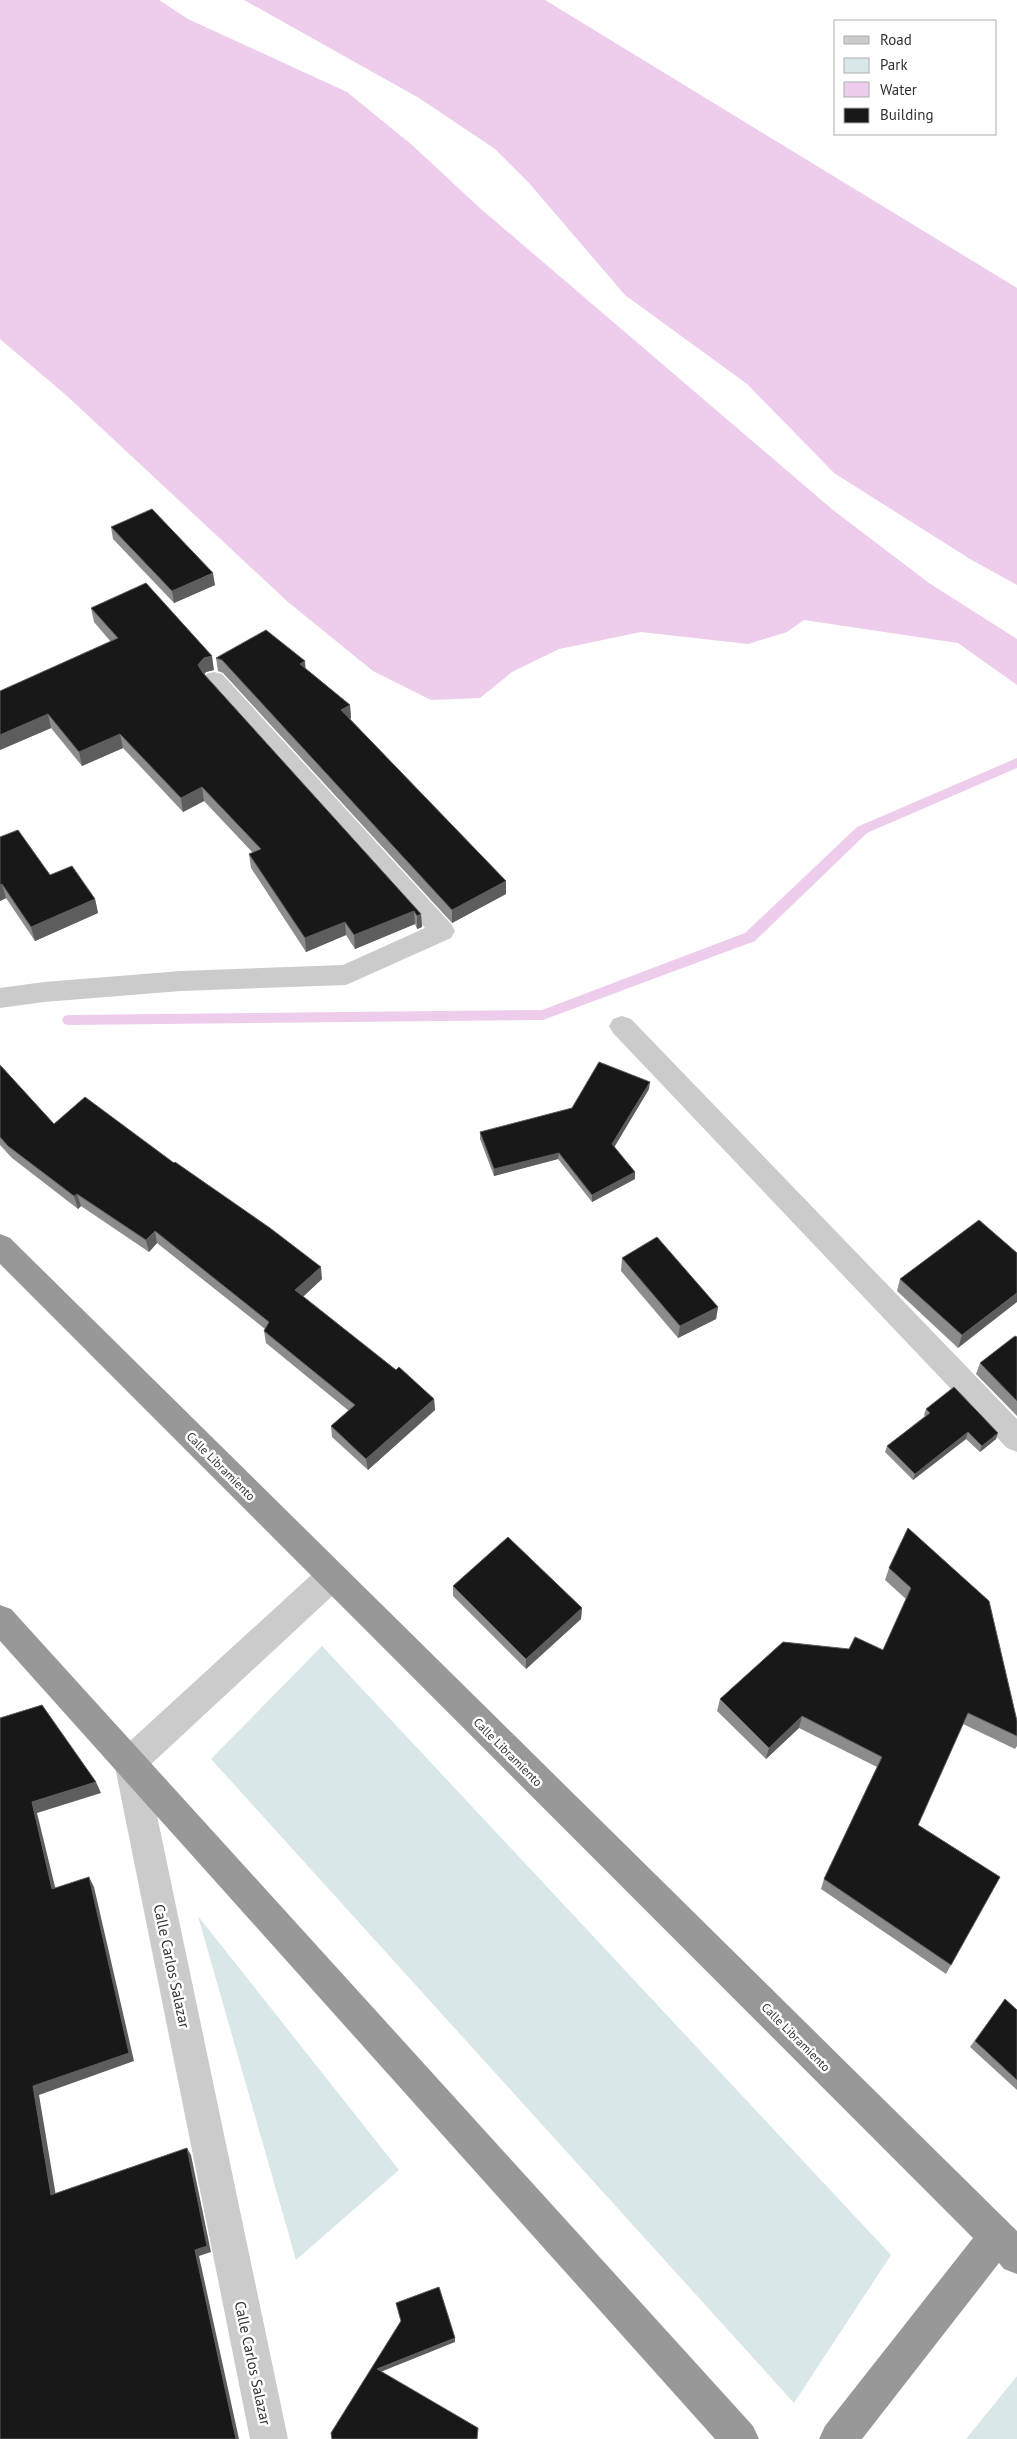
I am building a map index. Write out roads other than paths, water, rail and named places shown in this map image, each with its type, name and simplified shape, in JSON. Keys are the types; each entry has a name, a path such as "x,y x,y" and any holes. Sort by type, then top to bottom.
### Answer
{"highway":[{"name":"Calle Libramiento","path":"0,1246 331,1577 1007,2246"},
{"path":"2,1624 130,1762 740,2439"},
{"path":"838,2439 1007,2246"}],"street":[{"path":"0,998 44,992 180,981 346,975 442,931 214,680"},
{"path":"622,1026 1017,1439"},
{"path":"130,1762 331,1577"},
{"name":"Calle Carlos Salazar","path":"130,1762 269,2439"}],"water":[{"path":"0,0 159,0 188,19 347,92 412,145 481,209 833,510 929,583 1017,639 1017,685 958,643 804,620 787,632 748,644 641,632 559,649 512,672 480,698 431,700 373,671 288,602 67,396 0,339"},
{"path":"244,0 545,0 1017,288 1017,585 970,559 834,473 747,384 625,295 529,183 495,149 419,98"}],"waterway":[{"path":"69,1020 543,1015 750,937 862,830 1017,763"}]}
